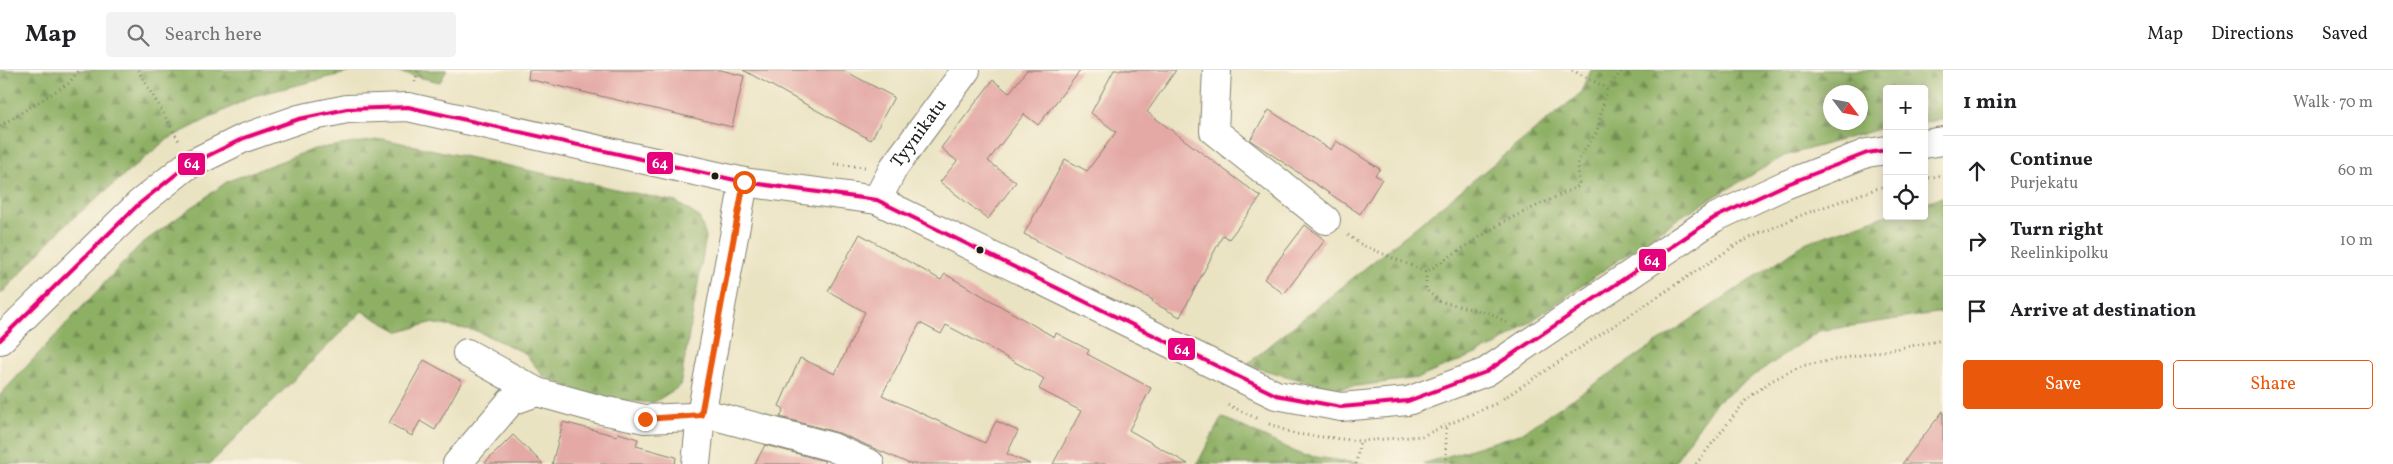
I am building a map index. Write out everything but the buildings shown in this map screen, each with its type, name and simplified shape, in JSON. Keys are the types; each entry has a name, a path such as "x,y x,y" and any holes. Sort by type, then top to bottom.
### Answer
{"street":[{"name":"Tyynikatu","path":"877,200 894,166 966,70"},
{"path":"1217,70 1214,131 1326,220"},
{"path":"0,340 140,204 185,167 244,138 299,119 347,109 408,107 744,182 877,200 1276,395 1341,407 1408,401 1486,372 1714,218 1784,185 1867,153 1883,151"},
{"path":"1928,143 1943,141"},
{"path":"696,464 701,415 744,182"},
{"path":"467,353 537,392 602,410 645,419 701,415 715,416 832,447 870,464"},
{"path":"457,464 511,401 537,392"}],"path":[{"path":"0,126 69,83 79,70"},
{"path":"138,70 183,147"},
{"path":"414,85 418,70"},
{"path":"1572,70 1607,88"},
{"path":"1426,272 1503,222 1579,186 1578,161 1597,130 1607,88 1623,70"},
{"path":"828,164 871,167"},
{"path":"1928,178 1943,176"},
{"path":"1221,401 1247,415 1295,434 1360,441 1422,436 1495,404 1739,243 1804,214 1883,186"},
{"path":"1326,220 1360,244 1426,272"},
{"path":"1426,272 1426,290 1439,301 1492,314 1534,340"},
{"path":"1696,464 1747,399 1771,381 1801,366 1943,340"},
{"path":"1446,425 1446,464"},
{"path":"1356,464 1360,441"}],"green space":[{"path":"0,70 358,70 253,96 166,140 65,225 0,295"},
{"path":"388,70 447,70 440,82"},
{"path":"1591,70 1943,70 1943,120 1928,122 1928,85 1883,85 1883,128 1784,156 1680,217 1497,345 1418,378 1334,389 1246,365 1582,92"},
{"path":"383,139 676,202 699,217 706,237 680,386 653,403 596,398 543,376 525,353 477,331 430,323 400,332 362,311 210,464 0,464 0,395 140,245 228,181 314,149"},
{"path":"1943,197 1943,312 1819,331 1716,402 1673,464 1422,464 1520,434 1807,242 1883,216 1883,220 1928,220 1928,201"},
{"path":"1222,417 1302,455 1364,464 1197,464"}],"transit line":[{"name":"64","path":"0,340 139,204 185,167 244,138 299,119 347,109 408,107 744,182 877,200 1276,395 1341,407 1408,401 1486,372 1714,218 1785,185 1867,153 1883,151"}],"route":[{"path":"645,419 701,415 744,182"}]}
